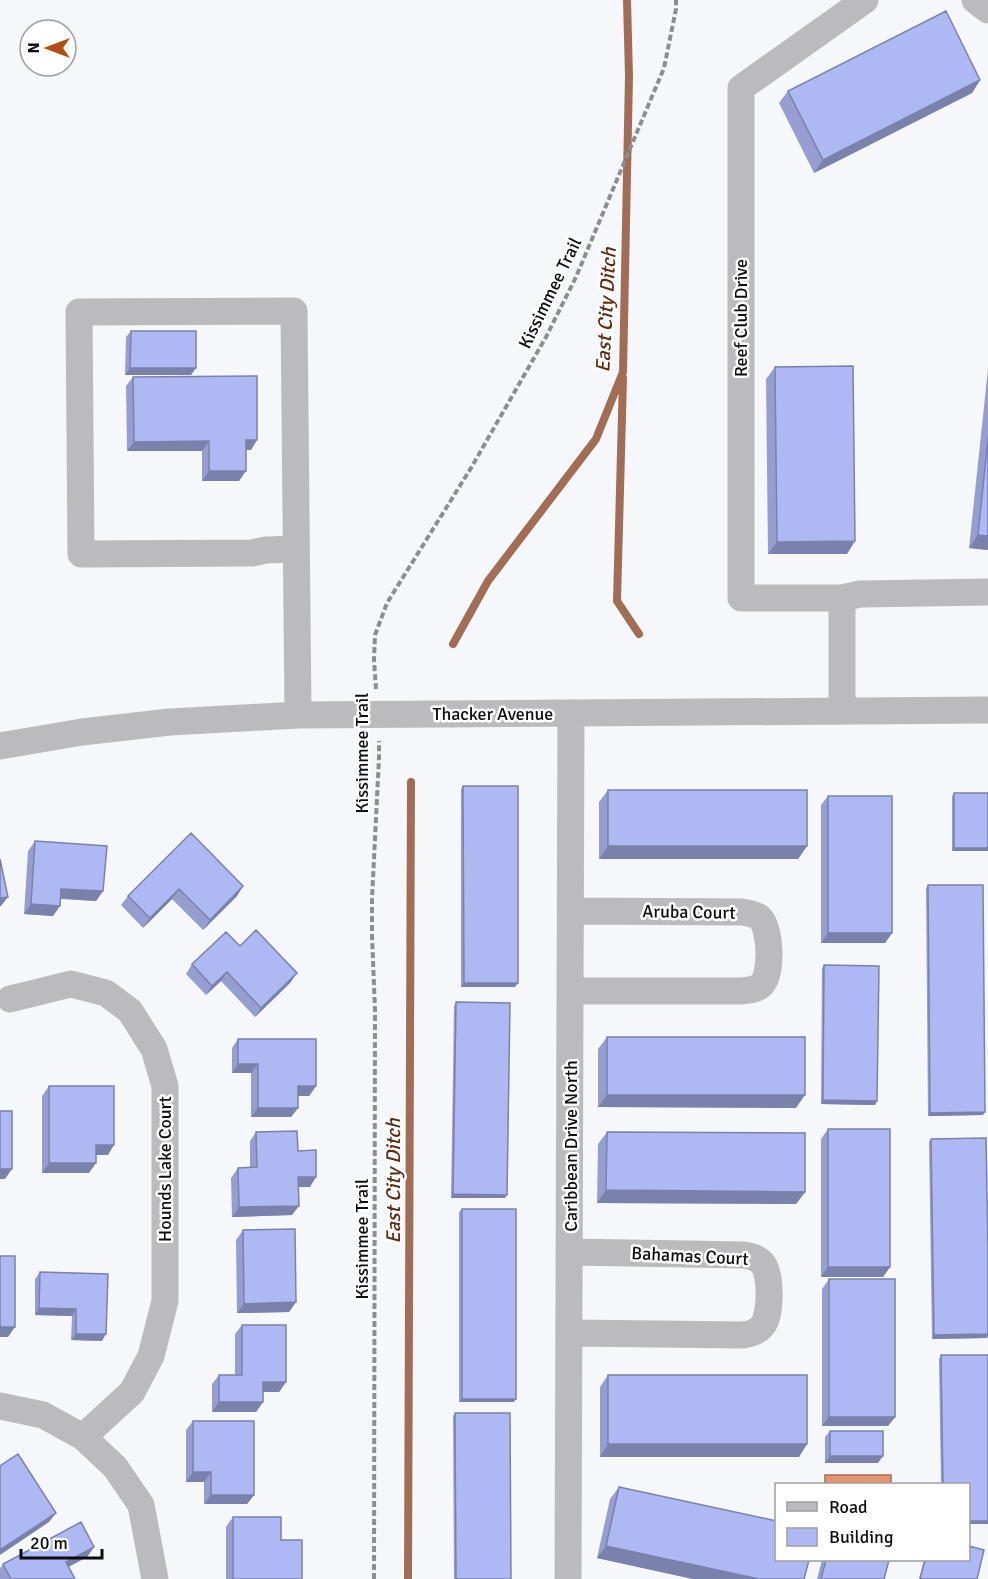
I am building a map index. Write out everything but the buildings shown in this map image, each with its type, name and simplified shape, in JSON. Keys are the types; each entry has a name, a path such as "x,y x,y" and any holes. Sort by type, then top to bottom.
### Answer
{"street":[{"name":"Reef Club Drive","path":"865,0 741,88 741,598 842,598 860,594 988,592"},
{"path":"975,0 988,10"},
{"path":"296,549 252,553 81,554 79,312 294,311 298,715"},
{"path":"842,598 842,710"},
{"name":"Thacker Avenue","path":"0,746 82,732 170,722 298,715 988,710"},
{"name":"Caribbean Drive North","path":"568,1579 572,713"},
{"name":"Aruba Court","path":"571,911 742,912 752,914 765,925 768,934 768,971 759,987 742,992 571,991"},
{"name":"Hounds Lake Court","path":"10,999 71,984 106,993 130,1011 154,1049 165,1086 165,1301 151,1356 132,1392 83,1437"},
{"name":"Bahamas Court","path":"570,1333 743,1335 760,1329 768,1314 768,1276 762,1262 753,1257 571,1252"},
{"path":"0,1406 43,1415 83,1437 115,1467 141,1505 155,1579"}],"path":[{"name":"Kissimmee Trail","path":"374,1579 375,1010 372,888 379,758 374,660 375,635 387,603 471,468 546,337 576,277 664,68 676,0"}],"shaded area":[{"path":"825,1475 891,1475 891,1483 825,1483"}],"waterway":[{"name":"East City Ditch","path":"453,644 488,581 596,439 623,372 629,76 627,0"},
{"path":"623,378 617,601 639,634"},
{"name":"East City Ditch","path":"408,1579 411,782"}]}
